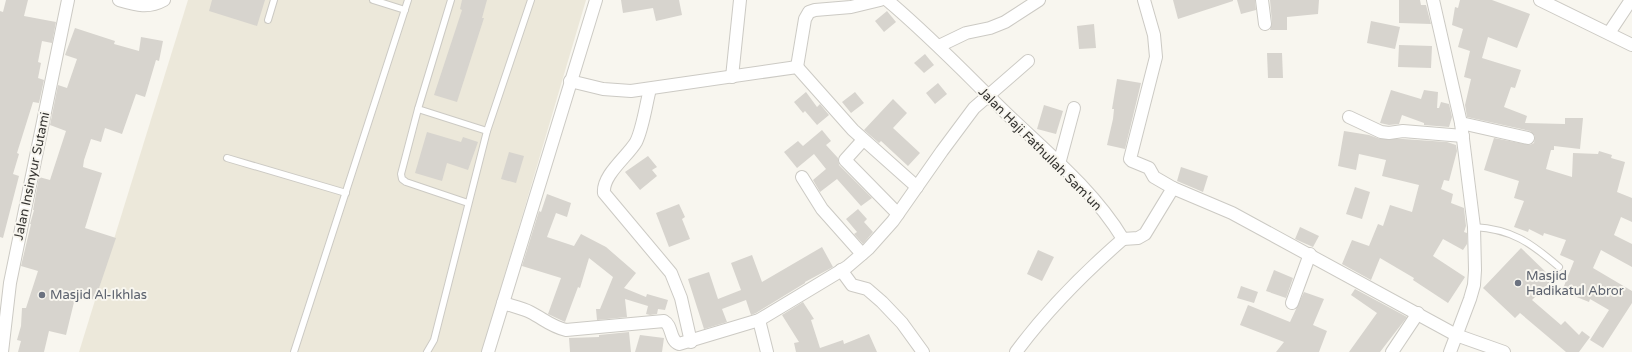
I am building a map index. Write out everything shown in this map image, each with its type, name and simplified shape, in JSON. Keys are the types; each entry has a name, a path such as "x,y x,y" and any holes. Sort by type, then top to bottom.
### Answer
{"street":[{"name":"Jalan Insinyur Sutami","path":"2,352 10,283 68,0"},
{"path":"119,0 143,7 155,5 164,0"},
{"path":"488,352 596,0"},
{"path":"732,77 740,0"},
{"path":"797,67 805,19 809,12 815,10 851,8 880,0"},
{"name":"Jalan Haji Fathullah Sam'un","path":"887,0 939,46 1059,164 1115,225 1123,239"},
{"path":"939,46 966,33 990,28 1005,22 1039,0"},
{"path":"1144,0 1154,34 1156,57 1130,158 1132,161 1148,168 1154,177 1173,188 1232,213 1456,334 1504,352"},
{"path":"1262,0 1265,24"},
{"path":"1433,0 1461,123 1474,227 1474,285 1450,352"},
{"path":"1540,0 1632,45"},
{"path":"1608,33 1631,0"},
{"path":"503,304 528,311 544,322 566,330 664,322 668,324 676,343 691,342 759,320 841,270 862,254 898,214 974,108 1028,61"},
{"path":"570,81 617,91 631,91 797,67"},
{"path":"797,67 863,140 917,187"},
{"path":"650,88 637,140 616,165 604,189 604,193 671,273 681,298 691,342"},
{"path":"1059,164 1074,108"},
{"path":"1349,117 1381,132 1389,133 1403,131 1463,136"},
{"path":"1461,123 1528,138"},
{"path":"863,140 845,160 898,214"},
{"path":"802,177 822,209 862,254"},
{"path":"1016,352 1030,333 1096,262 1123,239 1138,238 1145,234 1173,188"},
{"path":"1292,303 1310,254"},
{"path":"841,270 852,285 866,289 902,322 917,351"},
{"path":"1392,352 1418,313"},
{"path":"759,320 767,352"}],"lane":[{"path":"268,20 274,0"},
{"path":"373,0 405,10"},
{"path":"294,352 408,0"},
{"path":"451,0 418,109 401,174 402,179 406,182 468,203"},
{"path":"427,352 434,340 487,131 531,0"},
{"path":"418,109 487,131"},
{"path":"227,158 346,193"},
{"path":"1474,227 1489,228 1516,235 1536,247 1559,267"}],"shaded area":[{"path":"188,0 586,0 482,352 79,352"}],"building":[{"path":"6,0 28,0 24,16 56,22 52,43 42,41 38,62 41,63 38,78 44,80 39,103 33,102 17,153 19,154 13,174 19,176 3,238 0,237 0,11 3,12"},
{"path":"212,0 265,0 257,26 209,11"},
{"path":"462,0 487,0 482,18 484,18 457,102 434,95 462,10 460,9"},
{"path":"621,0 679,0 682,15 656,21 653,8 623,13"},
{"path":"1173,0 1233,0 1233,1 1178,19"},
{"path":"1237,0 1255,0 1256,10 1241,14"},
{"path":"1270,0 1319,0 1318,14 1287,17 1287,30 1270,30 1272,23"},
{"path":"1399,0 1420,0 1421,5 1426,5 1431,24 1399,23"},
{"path":"1460,0 1492,0 1530,14 1517,48 1488,37 1482,58 1521,70 1515,88 1511,87 1504,107 1527,116 1525,123 1565,124 1565,118 1583,118 1580,149 1554,146 1554,150 1551,150 1546,169 1572,177 1573,153 1598,154 1599,151 1612,155 1611,158 1625,162 1617,192 1632,198 1632,222 1621,217 1614,235 1632,244 1632,267 1601,250 1593,268 1632,291 1632,303 1603,348 1590,340 1609,310 1590,299 1589,302 1562,291 1574,261 1560,255 1566,240 1544,233 1543,236 1529,229 1528,232 1514,227 1524,201 1514,198 1519,181 1484,170 1494,138 1530,145 1534,143 1535,136 1530,131 1467,117 1465,105 1471,79 1464,77 1470,51 1458,47 1463,29 1452,25 1455,7 1458,8"},
{"path":"887,11 896,22 884,32 875,21"},
{"path":"1371,21 1400,27 1395,49 1367,43"},
{"path":"1094,24 1096,48 1079,49 1077,26"},
{"path":"75,28 115,41 114,44 139,51 141,37 163,41 159,61 156,60 145,97 136,94 122,134 105,128 101,142 91,139 84,160 83,167 102,173 85,228 116,238 95,300 76,294 66,335 49,331 44,352 18,352 21,341 17,340 21,326 22,308 26,308 38,271 21,266 34,210 39,177 50,180 66,131 50,125 58,85 67,88 77,59 65,55"},
{"path":"1399,45 1432,46 1431,68 1398,67"},
{"path":"1267,53 1282,53 1283,78 1268,78"},
{"path":"925,54 934,65 924,73 914,63"},
{"path":"1117,79 1141,83 1125,149 1107,145 1113,119 1114,109 1112,109"},
{"path":"938,83 947,94 935,104 926,93"},
{"path":"1391,90 1421,99 1424,90 1438,92 1437,108 1439,108 1441,102 1449,104 1452,117 1449,127 1424,125 1424,123 1402,115 1399,124 1389,125 1380,123"},
{"path":"806,92 817,107 820,104 829,115 817,125 805,111 803,113 794,102"},
{"path":"855,92 864,103 851,113 842,102"},
{"path":"893,99 907,113 893,128 920,153 908,166 881,141 879,143 864,130"},
{"path":"1044,105 1063,111 1056,134 1037,129"},
{"path":"822,130 831,141 826,145 838,158 839,165 872,198 861,206 837,179 820,192 813,180 826,169 814,154 797,168 784,152 798,141 803,146"},
{"path":"1344,131 1369,135 1380,139 1447,142 1456,145 1457,151 1449,181 1444,180 1441,189 1453,194 1451,203 1464,208 1466,226 1464,232 1467,233 1467,244 1463,250 1443,239 1433,256 1465,277 1448,303 1413,280 1414,278 1380,258 1371,280 1342,264 1352,240 1369,246 1378,224 1383,226 1390,205 1412,212 1419,185 1382,176 1386,160 1359,154 1356,170 1338,166"},
{"path":"427,132 461,142 463,137 478,142 468,170 447,163 442,181 415,173"},
{"path":"509,152 524,156 516,183 501,179"},
{"path":"648,156 657,167 652,170 657,176 640,190 625,172"},
{"path":"1181,167 1208,176 1203,192 1177,181"},
{"path":"1355,187 1370,192 1362,219 1346,214"},
{"path":"547,194 571,203 567,217 556,213 547,237 574,246 581,234 606,247 636,273 624,288 646,297 647,294 668,300 665,310 658,309 657,314 646,314 648,306 625,299 627,317 597,320 596,309 600,309 613,277 589,258 580,288 578,287 565,322 548,314 561,278 522,266 539,211 541,212"},
{"path":"679,204 685,217 682,219 690,239 669,247 656,213"},
{"path":"858,209 867,219 864,222 873,232 863,244 854,234 857,232 846,219"},
{"path":"1300,227 1319,236 1313,247 1295,239"},
{"path":"822,247 833,267 751,315 746,300 722,309 727,322 704,329 688,279 709,272 718,299 741,290 731,263 752,255 762,282"},
{"name":"Masjid Hadikatul Abror","path":"1521,248 1553,279 1532,300 1561,325 1565,321 1579,335 1582,331 1590,337 1579,352 1566,352 1520,313 1515,318 1483,288"},
{"path":"1038,250 1054,257 1042,281 1027,274"},
{"path":"1274,270 1293,278 1286,298 1266,291"},
{"path":"1241,286 1258,292 1254,303 1237,298"},
{"path":"1355,289 1407,317 1380,352 1349,352 1377,313 1351,295"},
{"path":"1304,292 1324,299 1313,325 1327,331 1319,352 1276,352 1284,342 1240,325 1248,305 1290,322"},
{"path":"803,302 814,319 811,320 820,348 843,340 844,344 869,334 877,352 796,352 794,343 799,342 782,315"},
{"path":"629,332 631,352 570,352 569,338 599,337 599,335"},
{"path":"640,335 664,338 662,352 635,352"}],"place":[{"name":"Masjid Hadikatul Abror","path":"1518,283"},
{"name":"Masjid Al-Ikhlas","path":"42,295"}]}
